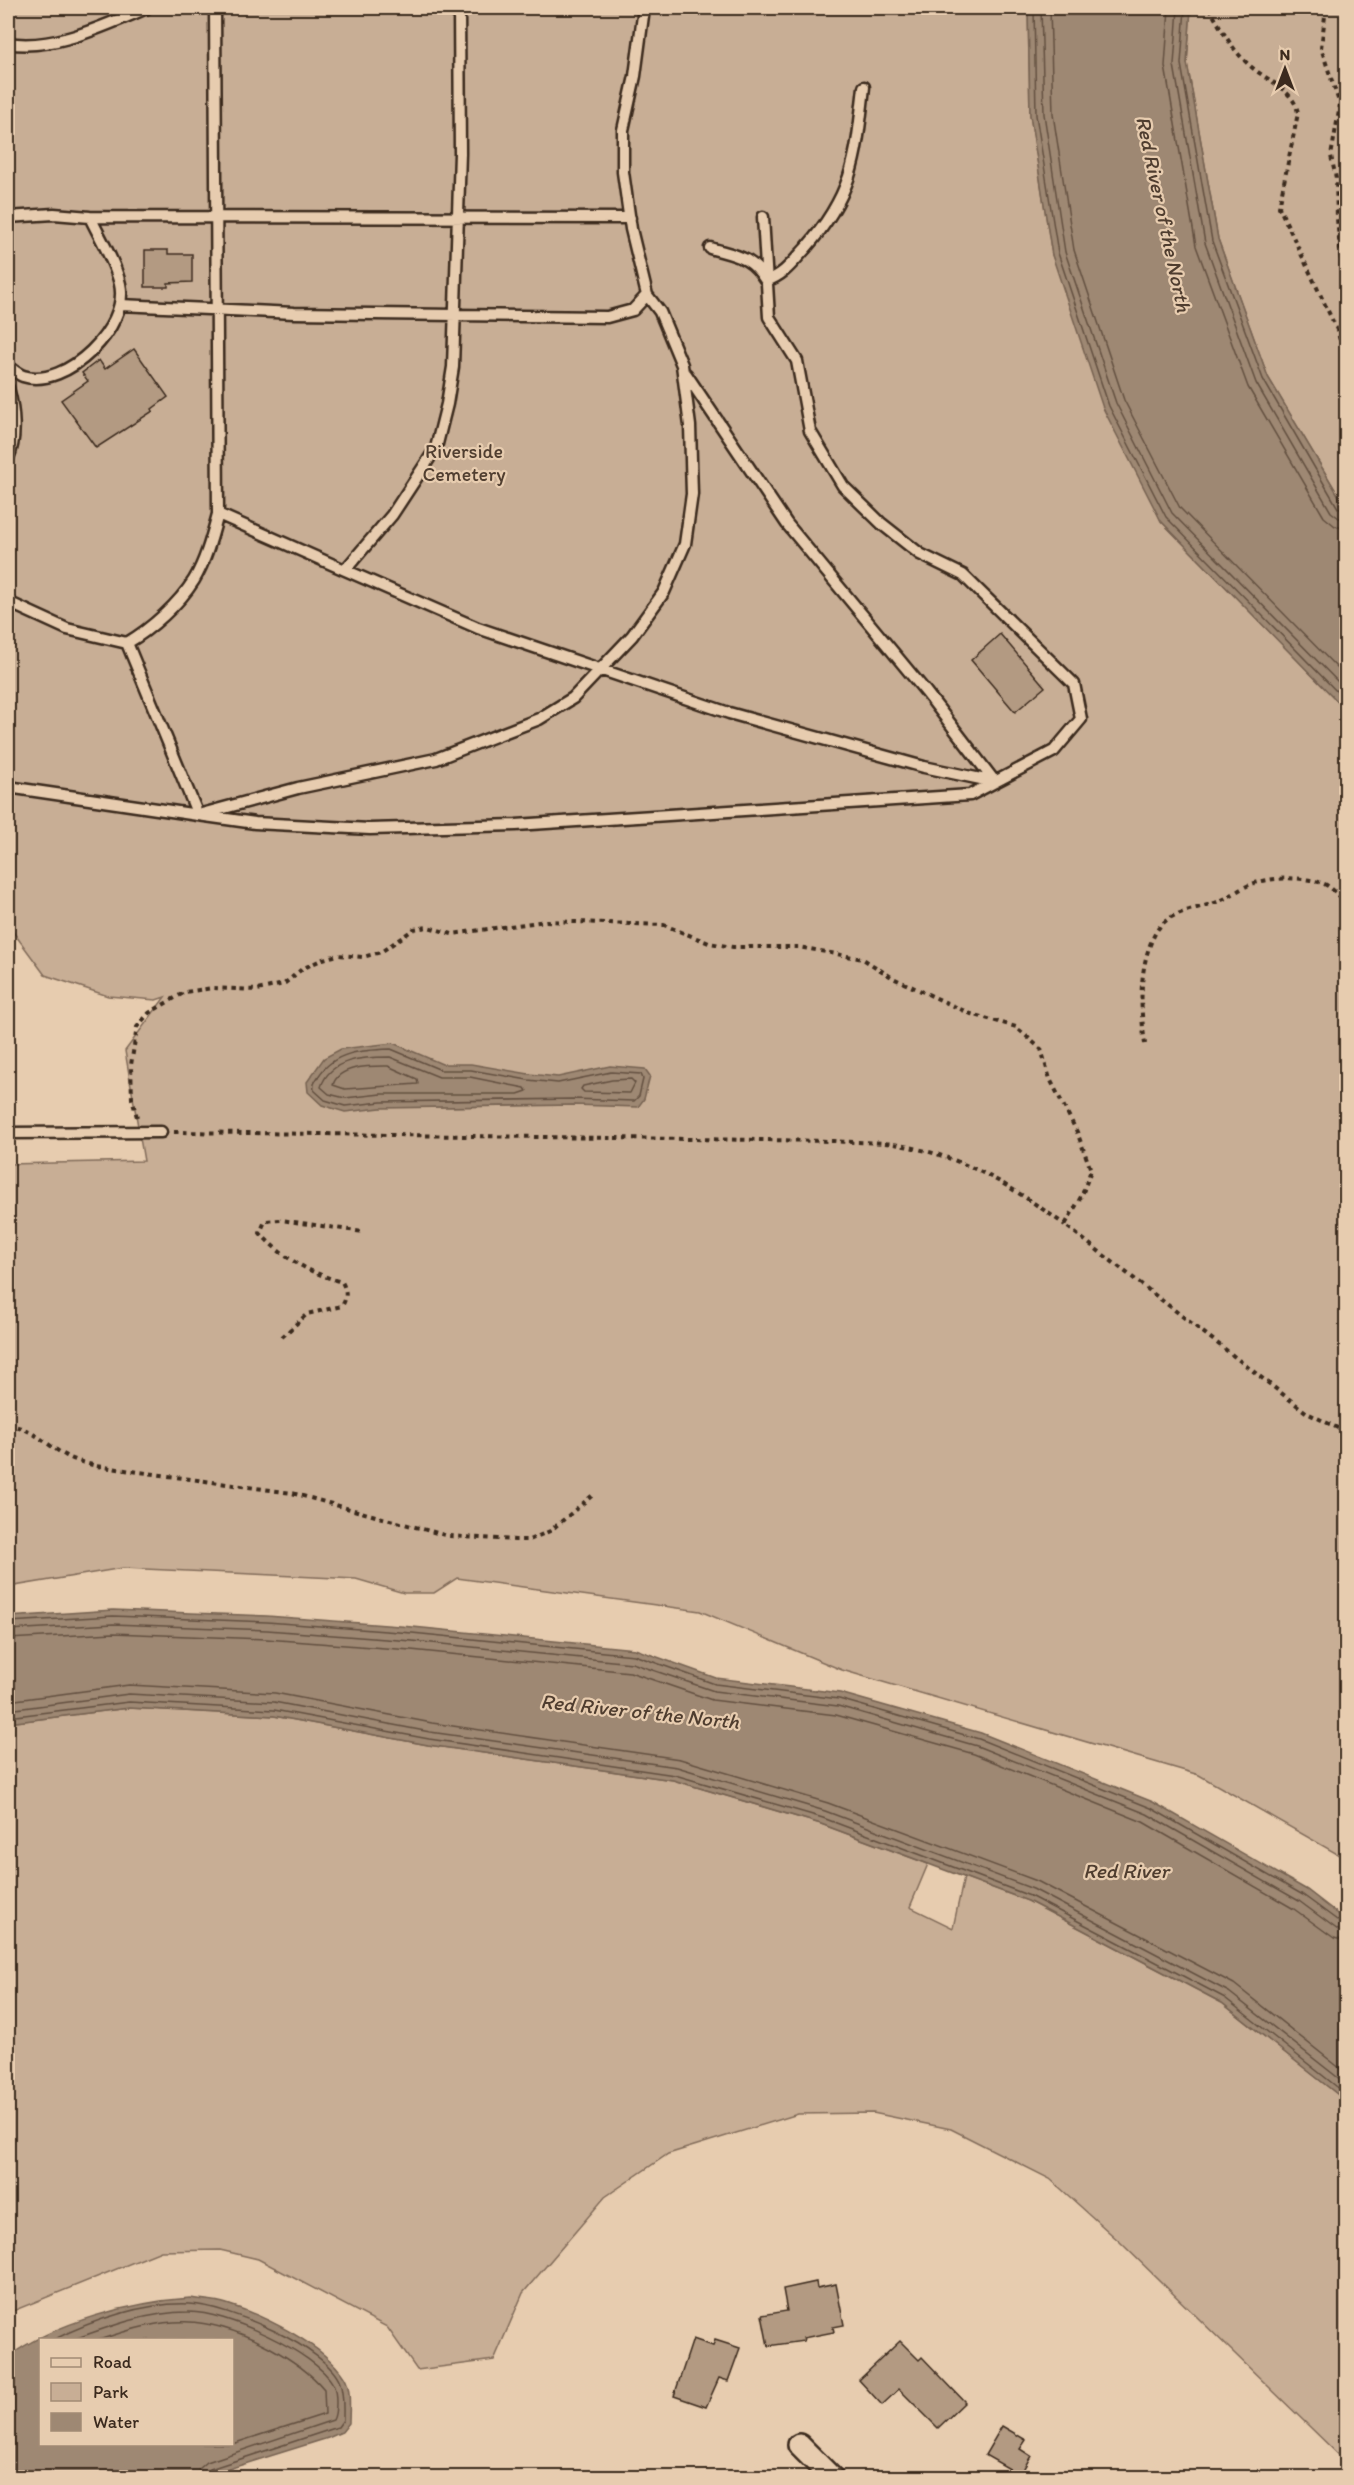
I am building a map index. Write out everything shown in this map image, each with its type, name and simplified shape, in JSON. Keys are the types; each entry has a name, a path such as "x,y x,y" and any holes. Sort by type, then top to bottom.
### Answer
{"street":[{"path":"799,2445 832,2478"}],"lane":[{"path":"8,43 23,45 87,33 147,8"},
{"path":"127,643 171,607 194,581 209,548 218,514 215,8"},
{"path":"345,570 392,515 436,447 447,404 453,367 458,218 459,8"},
{"path":"644,8 635,76 622,130 623,172 630,218 648,295 660,312 689,380 788,524 926,693 995,783"},
{"path":"766,281 782,275 820,232 845,191 858,139 864,87"},
{"path":"8,217 54,214 90,217 630,218"},
{"path":"8,366 25,376 50,375 75,366 102,340 120,311 121,284 90,217"},
{"path":"8,787 255,823 370,829 516,825 738,809 922,800 970,795 1054,751 1081,719 1074,684 963,575 920,554 882,524 843,486 810,431 797,361 769,317 763,217"},
{"path":"710,248 745,258 756,265 766,281"},
{"path":"120,305 217,310 607,317 633,309 648,295"},
{"path":"198,815 297,789 436,759 539,719 573,698 633,636 664,592 685,544 692,494 690,426 682,364"},
{"path":"8,388 13,423 12,449 8,458"},
{"path":"218,514 478,628 729,713 924,767 995,783"},
{"path":"8,602 67,629 127,643"},
{"path":"127,643 198,815"},
{"path":"8,1133 161,1132"}],"path":[{"path":"1209,8 1224,34 1245,62 1290,96 1296,104 1298,113 1279,207 1336,330 1347,360"},
{"path":"1326,8 1321,48 1340,105 1331,156 1336,178 1336,219 1342,270 1347,284"},
{"path":"1145,1044 1142,1018 1143,974 1157,931 1167,919 1217,902 1250,885 1267,881 1309,880 1324,884 1347,903"},
{"path":"141,1132 131,1088 131,1050 137,1027 148,1013 185,992 213,988 257,990 284,984 302,969 323,959 338,956 363,957 381,952 414,929 428,927 452,934 546,921 656,925 709,944 733,947 799,947 863,959 893,978 971,1014 1016,1027 1041,1049 1050,1079 1077,1132 1091,1170 1082,1196 1065,1225"},
{"path":"161,1132 898,1145 952,1158 1009,1185 1065,1225 1307,1413 1347,1432"},
{"path":"282,1337 307,1314 342,1306 346,1299 345,1288 342,1282 314,1275 297,1264 267,1241 260,1233 261,1226 265,1221 281,1220 363,1232"},
{"path":"8,1425 20,1426 66,1456 96,1466 292,1493 448,1536 529,1540 550,1531 594,1494"}],"green space":[{"name":"Riverside Cemetery","path":"8,8 1028,8 1030,115 1052,255 1161,521 1346,710 1346,1859 1199,1775 842,1670 700,1611 457,1578 434,1593 404,1593 356,1579 123,1568 8,1587 8,1164 144,1161 125,1051 165,997 156,1000 108,996 45,975 8,925"},
{"path":"1191,8 1346,8 1346,508 1268,377 1218,239 1187,63"},
{"path":"129,1708 274,1716 428,1745 673,1780 821,1824 928,1864 910,1907 953,1928 964,1877 1028,1901 1222,2003 1346,2101 1346,2462 1120,2242 1050,2179 951,2129 873,2113 798,2114 668,2154 605,2197 523,2293 494,2360 417,2370 387,2327 258,2259 220,2250 161,2251 8,2313 8,1723"}],"water":[{"name":"Red River of the North","path":"1028,8 1191,8 1187,63 1218,239 1268,377 1346,508 1346,710 1161,521 1103,408 1052,255 1030,115"},
{"path":"393,1043 442,1064 471,1064 558,1077 610,1066 645,1069 650,1076 644,1099 638,1107 573,1105 381,1108 345,1112 322,1105 308,1092 307,1082 324,1058 341,1049"},
{"name":"Red River","path":"113,1610 267,1616 413,1627 635,1649 716,1678 840,1693 981,1733 1153,1802 1307,1890 1346,1920 1346,2101 1222,2003 1028,1901 821,1824 673,1780 428,1745 274,1716 129,1708 8,1723 8,1617"},
{"path":"190,2298 213,2301 242,2309 275,2323 308,2343 335,2365 344,2377 349,2393 349,2423 342,2432 328,2438 203,2477 8,2477 8,2357 39,2339 39,2446 234,2446 234,2338 40,2338 95,2316 144,2304"}],"building":[{"path":"145,250 168,250 168,254 192,254 192,282 168,283 168,287 145,287"},
{"path":"134,349 168,397 152,409 153,411 96,448 61,400 88,381 82,373 99,360 105,369"},
{"path":"1000,634 1045,687 1015,712 971,660"},
{"path":"816,2282 817,2288 836,2284 844,2325 833,2327 834,2332 803,2338 804,2341 768,2346 762,2315 787,2311 783,2289"},
{"path":"693,2339 713,2346 715,2340 740,2348 728,2381 719,2378 706,2407 674,2396"},
{"path":"900,2341 919,2360 922,2357 965,2402 938,2428 899,2389 882,2405 859,2380"},
{"path":"1002,2426 1026,2440 1020,2449 1031,2456 1020,2475 985,2455"}]}
